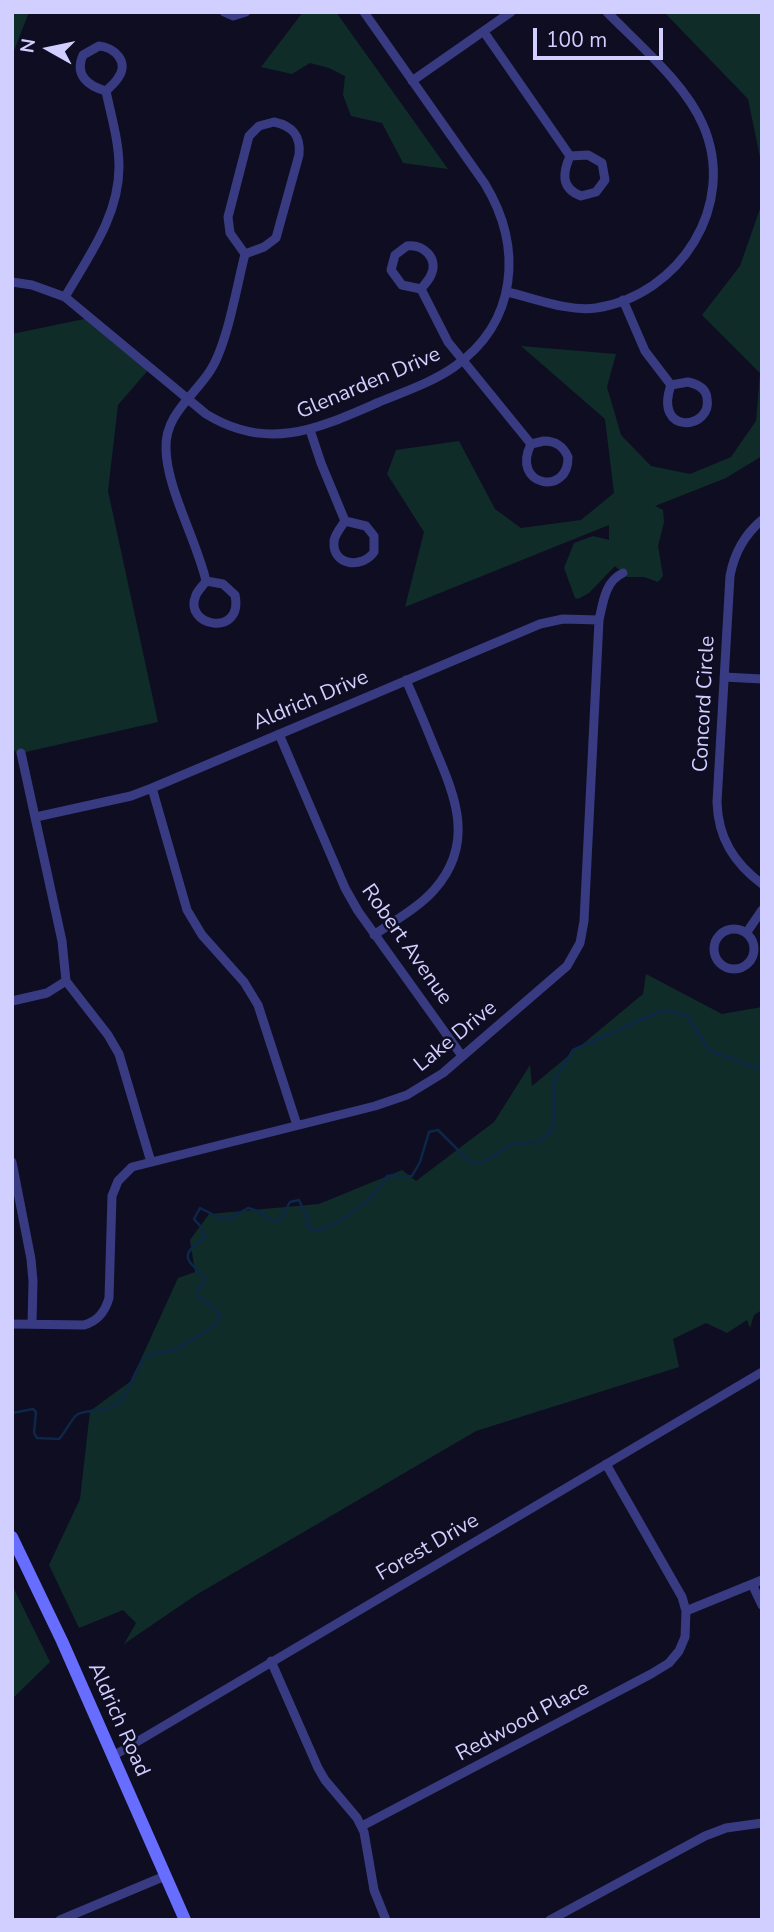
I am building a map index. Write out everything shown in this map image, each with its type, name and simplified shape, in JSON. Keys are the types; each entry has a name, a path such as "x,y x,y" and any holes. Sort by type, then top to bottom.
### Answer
{"main road":[{"name":"Aldrich Road","path":"12,1537 52,1619 185,1920"}],"street":[{"path":"223,12 233,16 246,12"},
{"name":"Glenarden Drive","path":"12,282 32,285 65,298 187,398 218,421 244,431 270,435 310,430 435,379 463,361 493,325 507,292 509,248 498,207 485,184 364,12"},
{"path":"412,81 511,12"},
{"path":"507,292 579,308 597,308 623,300 664,277 680,262 705,223 712,200 713,166 708,136 690,100 607,12"},
{"path":"484,32 570,156"},
{"path":"99,46 113,50 121,60 122,67 118,78 106,91 89,84 80,68 83,55 99,46"},
{"path":"65,298 103,231 117,188 117,144 106,91"},
{"path":"206,581 167,465 166,442 169,428 187,398 210,371 220,351 245,254 230,233 228,217 249,136 254,129 265,123 281,124 295,132 300,145 279,232 270,244 245,254"},
{"path":"588,155 602,163 605,180 596,192 580,196 569,189 564,176 570,156 588,155"},
{"path":"407,246 419,247 431,258 431,276 421,289 402,285 393,275 392,260 398,251 407,246"},
{"path":"421,289 441,332 531,444"},
{"path":"623,300 645,351 671,385"},
{"path":"688,382 701,387 708,400 702,416 686,423 673,419 666,402 671,385 688,382"},
{"path":"310,430 345,521"},
{"path":"551,441 561,446 568,462 561,477 549,482 531,476 526,461 531,444 551,441"},
{"name":"Concord Circle","path":"762,520 744,539 732,565 717,802 718,821 726,844 734,858 762,884"},
{"path":"345,521 366,526 374,536 373,552 361,563 344,561 336,552 335,538 345,521"},
{"name":"Lake Drive","path":"12,1324 84,1325 95,1321 104,1311 109,1298 111,1202 115,1186 132,1167 374,1106 407,1095 434,1079 462,1056 561,972 576,954 582,936 599,620 607,589 617,576 623,573"},
{"path":"206,581 223,584 235,595 235,610 227,620 216,624 208,623 197,613 194,601 206,581"},
{"name":"Aldrich Drive","path":"36,817 131,796 152,788 540,624 563,619 599,620"},
{"path":"724,677 762,679"},
{"path":"374,935 433,891 447,870 458,835 458,811 453,790 406,680"},
{"name":"Robert Avenue","path":"279,734 345,888 374,935 462,1056"},
{"path":"21,753 62,941 66,981 108,1035 119,1054 151,1162"},
{"path":"152,788 187,910 202,935 244,982 258,1005 297,1125"},
{"path":"747,932 762,909"},
{"path":"728,930 747,932 753,945 751,959 738,968 724,966 716,956 715,943 718,938 728,930"},
{"path":"12,1001 47,993 66,981"},
{"path":"12,1162 32,1259 32,1324"},
{"name":"Forest Drive","path":"113,1756 762,1372"},
{"path":"606,1464 682,1597 686,1611 757,1582 762,1605"},
{"name":"Redwood Place","path":"362,1826 669,1663 679,1651 685,1637 686,1611"},
{"path":"271,1661 318,1768 362,1826 374,1890 386,1920"},
{"path":"556,1918 705,1836 726,1828 762,1823"},
{"path":"60,1920 165,1875"}],"green space":[{"path":"12,12 29,12 12,56"},
{"path":"303,12 336,12 448,169 403,163 382,123 351,116 343,95 345,76 310,63 292,74 261,67"},
{"path":"664,12 762,12 762,167 748,99"},
{"path":"762,203 762,456 726,478 655,506 663,510 664,522 658,546 663,576 658,582 644,577 627,577 615,566 589,593 575,598 564,568 574,543 593,536 609,540 609,525 405,607 424,532 387,474 396,450 459,441 495,509 521,528 581,520 614,493 605,419 521,346 616,354 607,387 621,435 651,466 690,474 731,457 756,421 760,373 702,315 740,266"},
{"path":"89,318 149,369 118,405 108,491 158,722 17,754 12,746 12,334"},
{"path":"646,974 722,1014 762,1007 762,1310 754,1315 750,1328 747,1320 727,1333 706,1323 673,1339 679,1367 476,1431 196,1595 124,1644 136,1623 123,1610 79,1628 49,1565 80,1499 90,1411 131,1381 178,1278 195,1272 190,1240 209,1214 319,1204 402,1170 416,1181 494,1122 530,1065 532,1086 643,994"},
{"path":"12,1585 50,1662 12,1699"}],"waterway":[{"path":"12,1413 33,1409 36,1412 34,1433 37,1438 59,1439 78,1414 106,1409 120,1401 147,1356 181,1346 217,1324 220,1316 199,1296 198,1288 204,1283 205,1277 188,1257 191,1249 205,1238 202,1228 194,1219 200,1208 222,1219 248,1208 275,1222 282,1217 290,1202 299,1200 308,1220 308,1227 317,1231 337,1222 366,1202 387,1176 412,1176 420,1162 429,1132 438,1130 471,1163 483,1162 512,1144 538,1142 551,1131 554,1121 554,1081 573,1050 663,1010 687,1015 709,1050 762,1070"}]}
